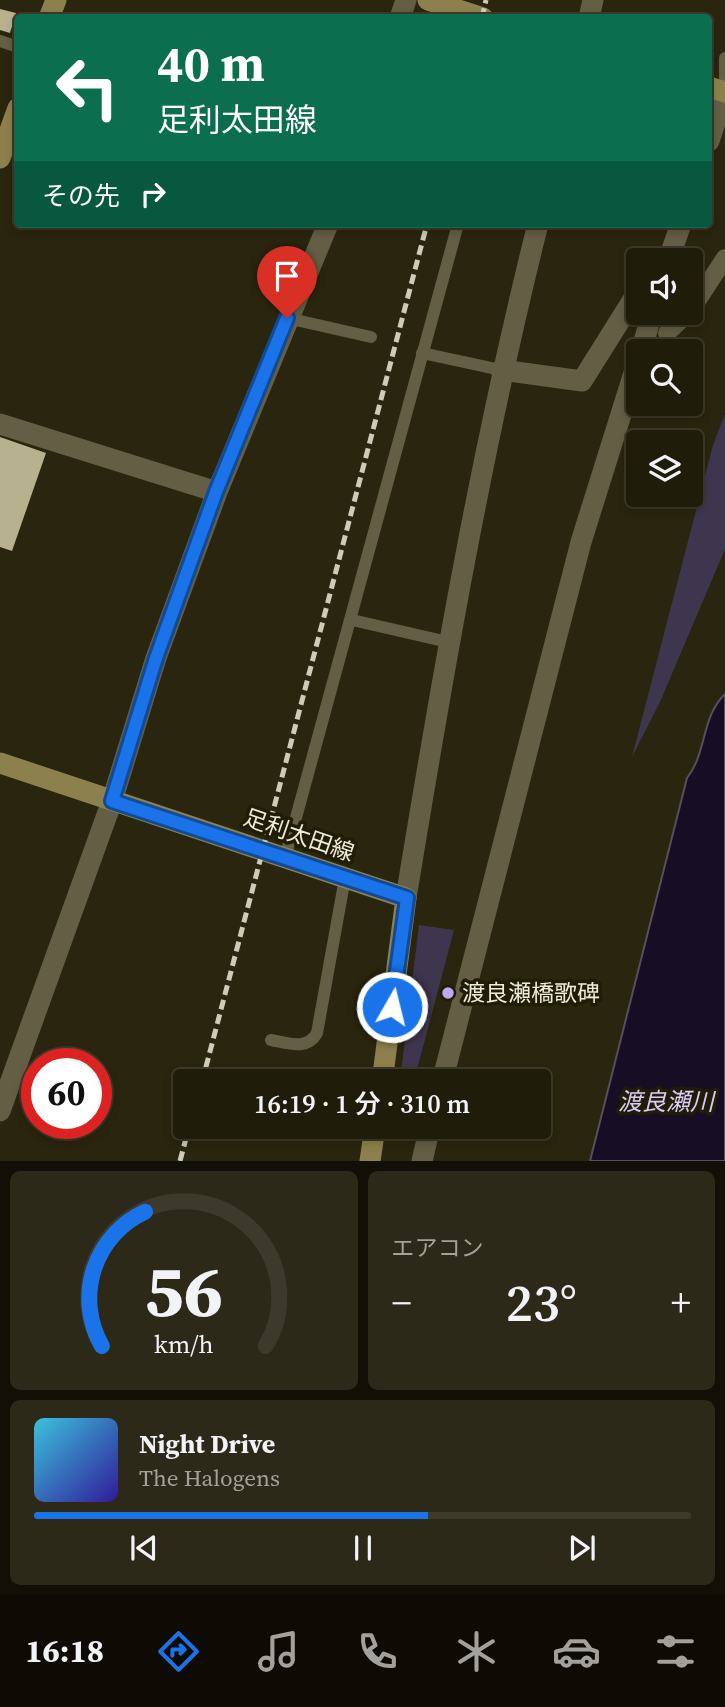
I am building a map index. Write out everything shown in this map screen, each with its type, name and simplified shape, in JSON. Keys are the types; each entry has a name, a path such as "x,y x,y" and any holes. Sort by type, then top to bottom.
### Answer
{"main road":[{"path":"428,0 471,14"},
{"path":"0,158 14,119"},
{"name":"足利太田線","path":"0,763 407,898"},
{"path":"384,1069 407,898"},
{"path":"370,1161 373,1139"}],"street":[{"path":"712,132 725,92"},
{"path":"0,1111 6,1069 112,801 156,658 216,492 326,228"},
{"path":"407,898 448,642 502,370 537,228"},
{"path":"673,248 680,228"},
{"path":"703,291 725,258"},
{"path":"502,370 582,381 626,311"},
{"path":"667,333 675,325"},
{"path":"445,1069 582,542 626,400"},
{"path":"0,424 216,492"},
{"path":"422,1161 427,1139"}],"lane":[{"path":"725,58 725,92"},
{"path":"285,858 457,228"},
{"path":"287,318 371,337"},
{"path":"422,353 502,370"},
{"path":"352,620 448,642"},
{"path":"271,1040 302,1045 313,1040 317,1033 345,878"}],"shaded area":[{"path":"725,414 725,549 660,702 632,757 697,507 703,507 703,484"},
{"path":"419,925 454,930 417,1069 401,1069"}],"water":[{"name":"渡良瀬川","path":"725,694 725,1161 590,1161 687,778 698,758 712,713"}],"building":[{"path":"0,9 16,13 10,33 0,30"},
{"path":"0,437 46,453 12,551 0,547"}],"railway":[{"path":"483,14 486,0"},
{"path":"205,1069 426,228"},
{"path":"180,1161 186,1139"}],"place":[{"name":"渡良瀬橋歌碑","path":"448,993"}],"route":[{"path":"287,318 216,492 156,658 112,801 407,898 392,1007"}]}
